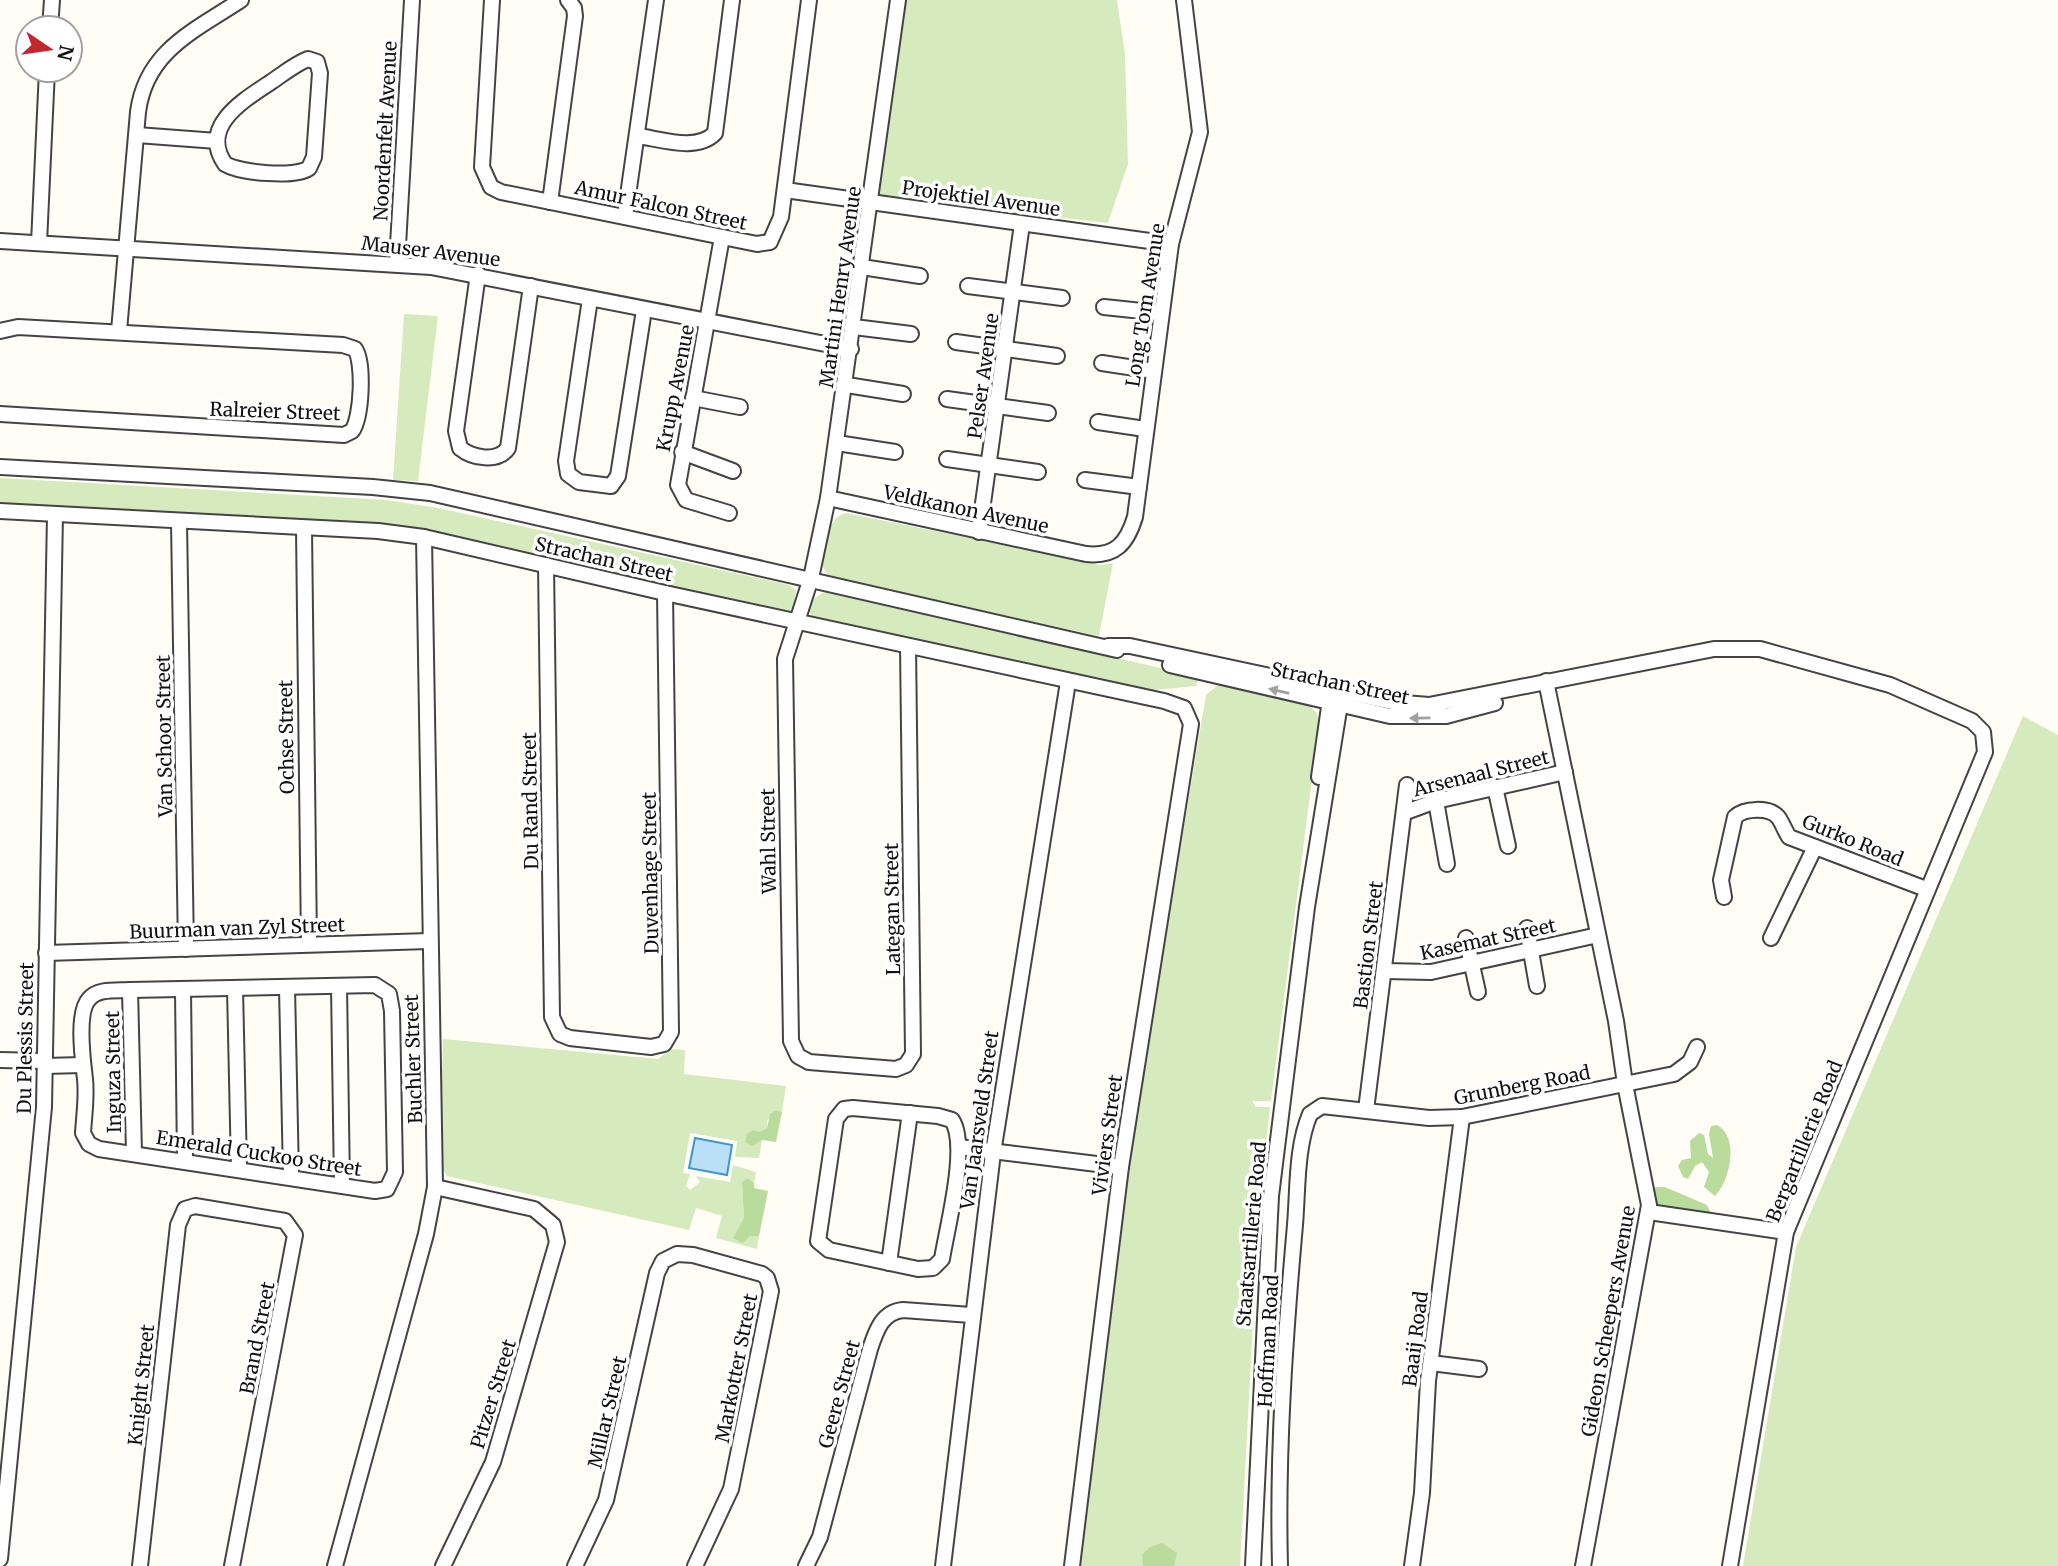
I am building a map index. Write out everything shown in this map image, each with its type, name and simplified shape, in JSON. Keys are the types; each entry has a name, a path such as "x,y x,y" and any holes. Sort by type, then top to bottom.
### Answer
{"street":[{"path":"119,331 141,95 151,69 172,46 241,0"},
{"name":"Noordenfelt Avenue","path":"397,263 412,0"},
{"name":"Amur Falcon Street","path":"492,0 482,167 485,179 491,187 501,192 757,244 770,242 777,231 785,190 809,0"},
{"path":"550,202 575,16 574,8 568,0"},
{"path":"625,216 656,0"},
{"path":"638,136 696,144 708,141 715,133 732,0"},
{"name":"Martini Henry Avenue","path":"811,578 847,385 898,0"},
{"name":"Long Tom Avenue","path":"1096,555 1110,553 1128,538 1135,517 1171,244 1200,132 1184,0"},
{"path":"303,61 317,62 320,73 314,157 305,171 294,173 231,167 221,159 217,141 219,130 236,105 303,61"},
{"path":"39,243 46,84"},
{"path":"138,135 217,141"},
{"name":"Projektiel Avenue","path":"785,190 1171,244"},
{"name":"Pelser Avenue","path":"979,532 999,407 1022,224"},
{"name":"Krupp Avenue","path":"722,237 678,485 682,497 699,506 729,513"},
{"name":"Mauser Avenue","path":"0,241 397,263 478,274 707,323 851,349"},
{"path":"862,267 920,276"},
{"path":"478,274 456,431 460,448 469,454 492,458 503,455 508,449 531,286"},
{"path":"968,286 1062,298"},
{"path":"590,299 566,461 568,474 584,484 611,486 618,475 644,310"},
{"path":"1104,307 1161,313"},
{"name":"Ralreier Street","path":"0,331 18,327 119,331 349,346 355,348 360,358 355,427 348,433 339,435 0,414"},
{"path":"854,327 911,334"},
{"path":"956,342 1057,356"},
{"path":"1102,363 1154,371"},
{"path":"847,385 903,394"},
{"path":"693,398 740,407"},
{"path":"947,399 1048,413"},
{"path":"1098,422 1145,429"},
{"path":"837,443 895,452"},
{"path":"682,452 733,471"},
{"path":"947,459 1038,472"},
{"name":"Strachan Street","path":"0,467 405,489 1108,646 1141,658 1336,697 1390,716 1430,718 1645,663 1729,648 1760,649 1890,685 1972,721 1983,732 1984,752"},
{"path":"1085,480 1139,487"},
{"name":"Veldkanon Avenue","path":"828,498 1096,555"},
{"name":"Strachan Street","path":"0,512 378,531 424,537 665,593 1179,704 1188,713"},
{"name":"Du Plessis Street","path":"0,1559 44,1107 55,515"},
{"name":"Van Schoor Street","path":"179,522 187,949"},
{"name":"Ochse Street","path":"304,529 309,944"},
{"name":"Buchler Street","path":"335,1566 426,1234 435,1187 424,537"},
{"name":"Du Rand Street","path":"546,565 552,1017 560,1034"},
{"name":"Wahl Street","path":"803,1060 793,1049 791,1041 784,677 788,646 811,578"},
{"name":"Duvenhage Street","path":"560,1034 651,1047 664,1044 671,1032 665,593"},
{"name":"Lategan Street","path":"803,1060 817,1064 896,1069 906,1065 913,1054 908,646"},
{"name":"Van Jaarsveld Street","path":"943,1566 971,1315 993,1153 1068,682"},
{"name":"Gideon Scheepers Avenue","path":"1547,686 1598,935 1646,1184 1649,1212 1583,1566"},
{"name":"Staatsartillerie Road","path":"1253,1566 1271,1196 1336,697"},
{"name":"Viviers Street","path":"1072,1566 1121,1167 1189,741 1191,724 1188,713"},
{"name":"Bergartillerie Road","path":"1730,1566 1786,1231 1984,752"},
{"name":"Arsenaal Street","path":"1406,812 1495,787 1565,772"},
{"name":"Bastion Street","path":"1366,1110 1406,812 1407,785"},
{"path":"1495,787 1507,846"},
{"path":"1436,802 1447,864"},
{"name":"Gurko Road","path":"1724,897 1721,880 1735,817 1740,812 1770,812 1777,816 1789,837 1926,890"},
{"path":"1771,938 1815,847"},
{"path":"1527,928 1537,986"},
{"name":"Kasemat Street","path":"1385,971 1418,974 1598,935"},
{"path":"1466,938 1478,992"},
{"name":"Buurman van Zyl Street","path":"46,953 429,941"},
{"name":"Emerald Cuckoo Street","path":"375,985 386,990 390,998 395,1172 391,1185 380,1190 342,1185 99,1149 86,1140 83,1133 85,1079 82,1065 87,1002 102,991 287,987 375,985"},
{"path":"339,986 342,1185"},
{"path":"287,987 291,1176"},
{"path":"235,988 239,1169"},
{"name":"Inguza Street","path":"130,990 134,1153"},
{"path":"183,990 186,1161"},
{"path":"1625,1084 1679,1072 1690,1062 1697,1047"},
{"path":"0,1060 82,1065"},
{"name":"Grunberg Road","path":"1307,1120 1310,1114 1322,1106 1429,1118 1462,1117 1625,1084"},
{"path":"853,1108 910,1113 952,1120 959,1135 940,1263 928,1269 829,1250 820,1245 818,1234 839,1114 853,1108"},
{"path":"889,1263 910,1113"},
{"name":"Baaij Road","path":"1412,1566 1422,1493 1431,1363 1462,1117"},
{"name":"Hoffman Road","path":"1280,1566 1278,1500 1293,1248 1307,1120"},
{"path":"959,1147 1121,1167"},
{"name":"Pitzer Street","path":"435,1187 534,1209 554,1225 557,1241 505,1425 481,1492 443,1566"},
{"name":"Brand Street","path":"186,1209 206,1207 285,1221 295,1235 232,1566"},
{"name":"Knight Street","path":"140,1566 178,1225 186,1209"},
{"path":"1649,1212 1786,1231"},
{"name":"Markotter Street","path":"663,1261 677,1255 693,1255 754,1271 767,1278 771,1291 731,1489 695,1566"},
{"name":"Millar Street","path":"575,1566 606,1500 657,1273 663,1261"},
{"name":"Geere Street","path":"806,1566 820,1537 870,1349 883,1320 892,1312 903,1310 971,1315"},
{"path":"1431,1363 1479,1369"}],"green space":[{"path":"905,0 1117,0 1125,54 1128,164 1108,223 1064,218 1035,221 882,197 877,189"},
{"path":"404,314 438,316 418,481 393,480"},
{"path":"0,478 387,500 438,508 789,585 796,590 793,610 788,613 486,546 0,507"},
{"path":"846,513 1101,565 1113,563 1099,636 829,578 822,565 827,534 834,521"},
{"path":"824,592 1196,676 1198,680 1196,686 1144,691 812,618 809,609 812,600"},
{"path":"1219,684 1306,703 1317,713 1319,724 1271,1101 1252,1101 1256,1107 1270,1107 1259,1209 1240,1566 1077,1566 1135,1119 1206,695"},
{"path":"2023,716 2058,735 2058,1566 1743,1566 1796,1247"},
{"path":"443,1039 658,1059 671,1049 685,1050 684,1074 786,1086 782,1112 776,1110 767,1121 767,1128 760,1132 759,1141 762,1140 759,1158 735,1157 737,1141 690,1133 683,1173 690,1174 686,1186 690,1190 700,1182 696,1176 730,1182 733,1165 756,1172 754,1183 748,1178 742,1182 744,1218 741,1226 750,1236 759,1236 757,1249 716,1238 722,1216 696,1208 689,1230 447,1176 440,1165"},
{"path":"776,1110 782,1112 776,1142 762,1140 752,1146 745,1142 747,1134 753,1130 760,1132 767,1128 770,1114"},
{"path":"1717,1125 1728,1139 1730,1159 1725,1180 1715,1196 1704,1187 1709,1172 1702,1162 1695,1166 1688,1179 1683,1177 1678,1166 1682,1160 1691,1158 1690,1141 1699,1133 1704,1135 1708,1154 1713,1158 1709,1134 1711,1126"},
{"path":"748,1178 754,1183 754,1188 768,1191 759,1236 750,1236 743,1243 733,1238 744,1218 742,1182"},
{"path":"1655,1187 1665,1187 1707,1205 1711,1213 1709,1216 1658,1207 1652,1197"},
{"path":"1162,1543 1177,1553 1174,1566 1143,1566 1142,1555 1150,1547"}],"water":[{"path":"695,1138 732,1145 727,1175 689,1168"}]}
